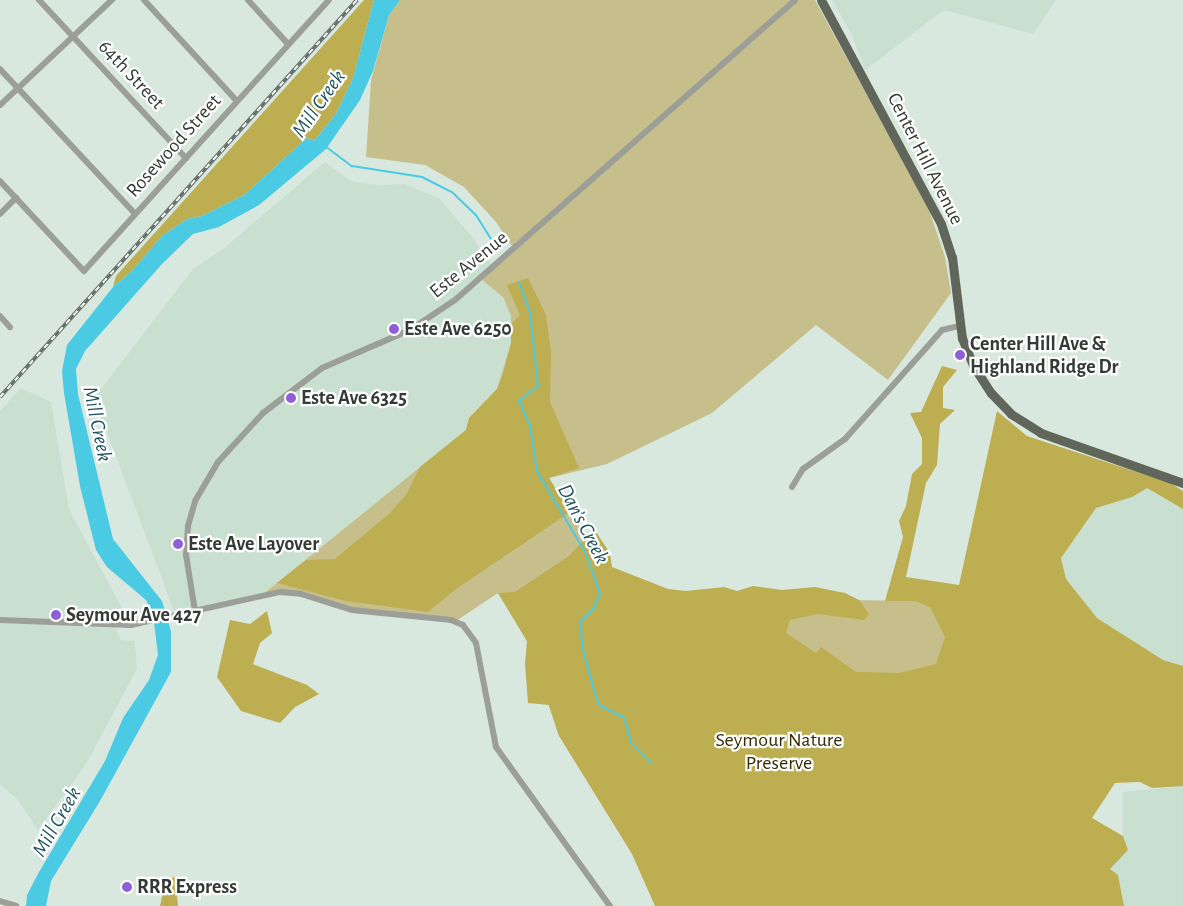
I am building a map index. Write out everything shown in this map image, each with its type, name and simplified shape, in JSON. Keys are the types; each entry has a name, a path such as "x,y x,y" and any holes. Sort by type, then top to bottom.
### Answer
{"main road":[{"name":"Center Hill Avenue","path":"821,0 941,224 952,257 960,326 968,353 982,380 1019,420 1051,437 1183,483"}],"street":[{"name":"64th Street","path":"39,0 186,158"},
{"path":"0,105 112,0"},
{"path":"144,0 237,101"},
{"path":"248,0 288,44"},
{"name":"Rosewood Street","path":"16,198 84,271 329,0"},
{"name":"Este Avenue","path":"195,611 186,570 186,541 195,501 218,462 262,413 322,368 410,330 471,287 795,0"},
{"path":"0,69 135,214"},
{"path":"0,180 16,198 0,214"},
{"path":"0,316 10,327"},
{"path":"792,487 803,469 852,432 942,330 960,326"},
{"path":"0,620 131,625 273,593 291,592 352,610 451,620 463,625 476,643 496,747 610,906"},
{"path":"0,901 14,905"}],"shaded area":[{"path":"400,0 815,0 928,207 945,257 951,293 888,380 816,325 712,413 607,464 549,478 623,598 1041,602 1183,753 559,736 527,641 498,593 456,621 378,614 301,594 262,595 466,430 469,418 497,389 511,343 511,316 503,297 481,279 514,249 496,222 464,187 425,165 366,157 371,80 389,15"},
{"path":"832,0 1056,0 1033,34 944,10 865,70 852,35"},
{"path":"325,162 351,181 378,185 405,184 440,199 473,238 493,268 489,285 503,297 511,316 511,343 503,374 497,389 469,418 466,430 262,595 176,616 94,398 193,269 223,249"},
{"path":"21,388 51,402 69,509 131,625 116,627 120,640 134,641 137,669 86,764 38,830 18,800 0,784 0,411"},
{"path":"1147,488 1183,509 1183,666 1163,660 1097,618 1066,579 1061,558 1096,508 1132,497"},
{"path":"1183,786 1183,906 1124,906 1118,875 1109,869 1128,850 1123,836 1123,792"}],"green space":[{"path":"364,0 374,0 353,78 336,114 314,141 307,138 244,195 202,216 187,219 162,236 132,271 113,287 116,276"},
{"path":"528,278 546,315 551,352 550,402 579,468 549,478 570,512 456,589 428,612 346,601 277,583 306,560 335,559 390,513 406,495 420,467 466,430 469,418 497,389 511,343 511,324 520,315 507,285"},
{"name":"Seymour Nature Preserve","path":"942,366 957,370 943,387 943,408 955,410 940,424 937,465 926,483 906,577 959,585 997,411 1027,436 1170,483 1183,491 1183,509 1147,488 1132,497 1096,508 1061,558 1066,579 1097,618 1163,660 1183,666 1183,786 1152,788 1140,782 1115,783 1092,818 1123,836 1128,850 1110,869 1118,875 1124,906 655,906 632,854 559,736 549,705 528,703 525,664 527,641 498,593 515,592 569,556 594,529 610,553 612,567 668,589 686,591 724,587 737,591 753,586 782,590 815,587 845,593 859,600 869,614 864,620 818,614 790,620 786,633 816,653 821,647 856,672 899,673 936,664 945,637 930,607 915,601 885,601 903,537 899,521 906,506 912,474 922,464 922,438 910,413 921,412"},
{"path":"267,611 272,633 260,643 253,664 307,685 319,694 295,707 280,723 241,711 217,677 230,620 250,624"},
{"path":"175,876 178,906 160,906 165,884"}],"water":[{"path":"374,0 400,0 389,15 373,71 360,100 326,149 259,205 219,227 193,234 162,264 85,351 76,369 78,394 113,539 162,601 171,631 171,672 100,801 51,881 46,906 26,906 27,895 39,872 105,761 123,718 149,680 158,655 153,614 146,600 107,567 96,550 80,486 64,393 62,371 67,345 113,287 132,271 162,236 187,219 202,216 244,195 307,138 314,141 336,114 353,78"}],"waterway":[{"name":"Dan’s Creek","path":"325,146 352,166 422,177 452,192 476,215 491,239"},
{"name":"Dan’s Creek","path":"519,282 530,313 538,386 519,401 530,426 537,471 585,552 600,593 594,608 580,622 583,649 593,687 599,705 624,718 632,744 651,763"}],"railway":[{"path":"0,397 357,0"}],"place":[{"name":"Este Ave 6250","path":"394,329"},
{"name":"Center Hill Ave & Highland Ridge Dr","path":"960,355"},
{"name":"Este Ave 6325","path":"291,398"},
{"name":"Este Ave Layover","path":"178,544"},
{"name":"Seymour Ave 427","path":"56,615"},
{"name":"RRR Express","path":"127,887"}],"water label":[{"name":"Mill Creek","path":"319,104"},
{"name":"Mill Creek","path":"97,424"},
{"name":"Mill Creek","path":"57,822"}]}
